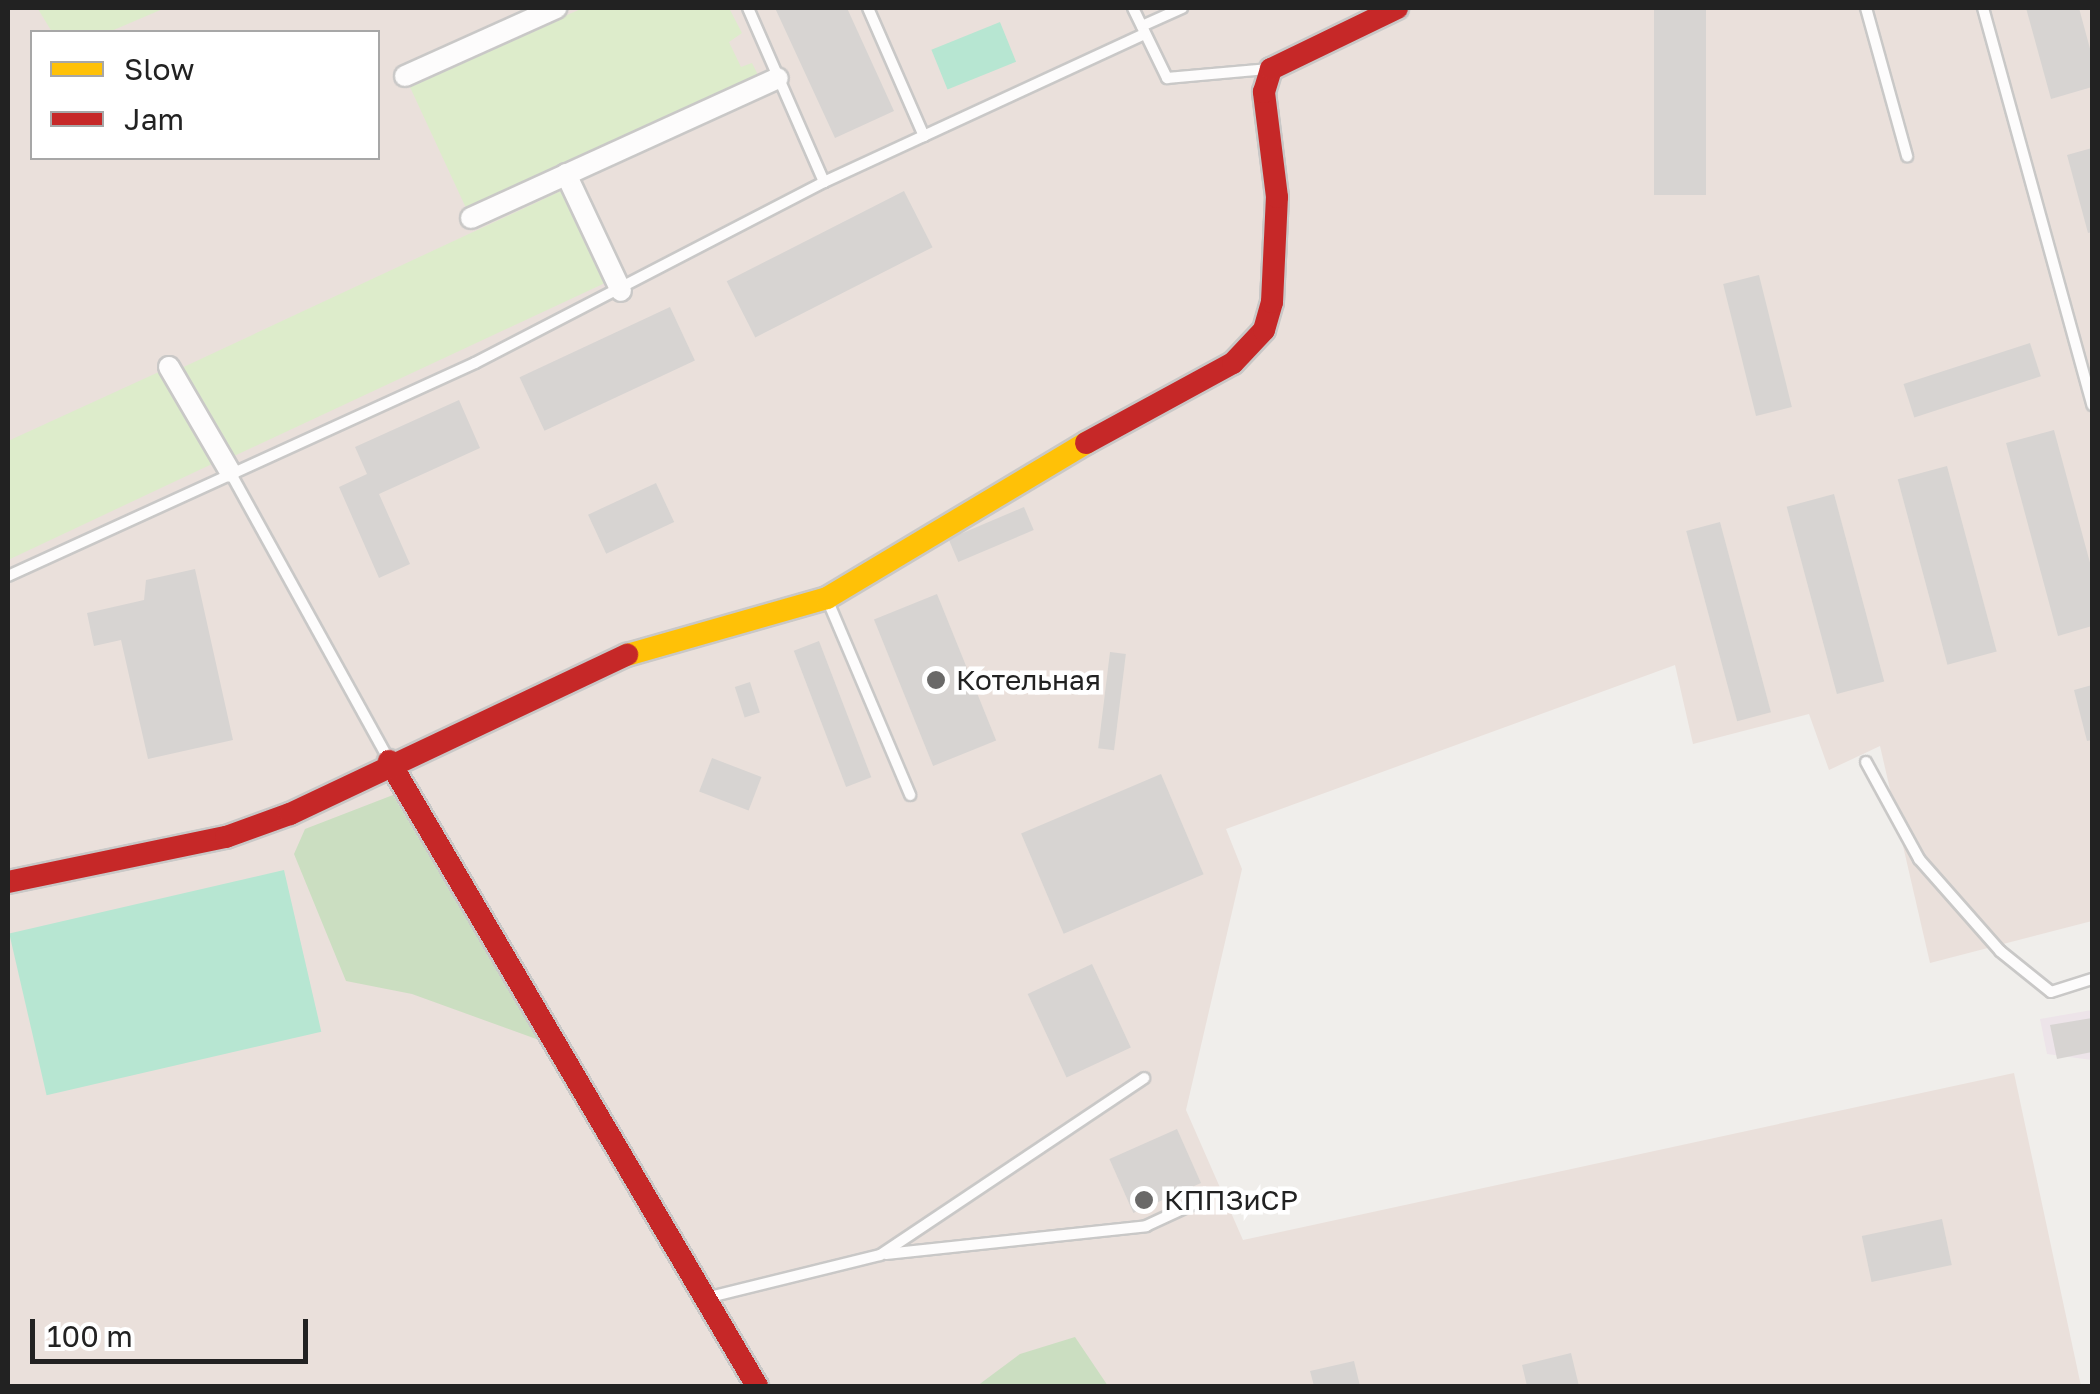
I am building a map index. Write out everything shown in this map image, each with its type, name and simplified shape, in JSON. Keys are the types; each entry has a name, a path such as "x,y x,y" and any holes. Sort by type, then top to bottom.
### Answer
{"street":[{"path":"405,76 556,8"},
{"path":"8,882 226,837 290,814 390,760 601,663 826,598 1251,348 1272,302 1277,197 1264,92 1271,68 1397,8"},
{"path":"471,218 778,78"},
{"path":"566,174 621,291"},
{"path":"169,367 230,472"},
{"path":"390,760 757,1386"}],"lane":[{"path":"748,8 824,182"},
{"path":"868,8 924,136"},
{"path":"1134,8 1167,78 1271,68"},
{"path":"8,576 621,291 824,182 1144,30 1182,8"},
{"path":"1866,8 1907,156"},
{"path":"1983,8 2092,405"},
{"path":"230,472 390,760"},
{"path":"826,598 910,795"},
{"path":"1866,762 1919,859 2000,952 2051,992 2092,979"},
{"path":"880,1255 1144,1078"},
{"path":"705,1298 880,1255 1146,1226 1202,1200"}],"shaded area":[{"path":"8,8 2092,8 2092,921 1930,963 1880,746 1829,770 1809,714 1693,744 1675,665 1226,829 1242,869 1186,1110 1243,1240 2014,1073 2081,1386 8,1386"},
{"path":"2092,1010 2092,1060 2047,1054 2040,1019"}],"green space":[{"path":"165,8 114,30 51,30 38,9"},
{"path":"583,8 729,8 742,33 729,42 741,67 752,63 759,77 466,208 409,85"},
{"path":"1000,22 1016,62 947,90 931,50"},
{"path":"563,190 606,282 222,462 179,369"},
{"path":"161,371 212,464 8,560 8,441"},
{"path":"393,795 539,1040 412,994 346,981 294,854 305,829"},
{"path":"284,870 321,1032 47,1095 9,933"},
{"path":"1075,1337 1108,1386 977,1386 1020,1354"}],"building":[{"path":"775,8 847,8 894,111 835,138"},
{"path":"1654,8 1706,8 1706,195 1654,195"},
{"path":"2026,8 2079,8 2092,56 2092,87 2051,99"},
{"path":"2092,148 2092,232 2088,233 2067,155"},
{"path":"904,191 933,247 755,337 727,281"},
{"path":"1759,275 1792,407 1756,416 1723,284"},
{"path":"670,307 695,360 544,431 520,377"},
{"path":"2030,343 2041,376 1914,417 1904,384"},
{"path":"459,400 480,448 379,494 410,564 379,578 339,487 367,474 355,447"},
{"path":"2054,430 2092,570 2092,626 2058,636 2006,443"},
{"path":"1947,466 1997,651 1947,665 1898,479"},
{"path":"656,483 674,522 606,554 588,515"},
{"path":"1834,494 1884,681 1837,694 1787,507"},
{"path":"1024,507 1034,530 958,562 949,539"},
{"path":"1720,522 1771,712 1737,721 1686,531"},
{"path":"195,569 233,740 148,759 121,640 94,646 87,613 144,600 146,580"},
{"name":"Котельная","path":"937,594 996,740 933,766 874,619"},
{"path":"819,641 871,777 846,787 794,651"},
{"path":"1110,652 1126,654 1114,750 1098,748"},
{"path":"750,682 760,712 745,717 735,687"},
{"path":"2092,685 2092,740 2087,741 2074,690"},
{"path":"712,758 761,777 749,811 699,792"},
{"path":"1161,774 1204,874 1064,934 1021,833"},
{"path":"1092,964 1131,1047 1067,1077 1028,994"},
{"path":"2092,1018 2092,1052 2057,1059 2050,1025"},
{"path":"1177,1129 1201,1183 1133,1213 1109,1159"},
{"path":"1942,1219 1952,1265 1872,1282 1862,1236"},
{"path":"1571,1353 1579,1386 1527,1386 1522,1365"},
{"path":"1354,1361 1360,1386 1314,1386 1310,1371"}],"traffic: slow":[{"path":"627,655 827,598 1086,443"}],"traffic: jam":[{"path":"1086,443 1233,363 1264,330 1272,302 1277,197 1264,92 1271,69 1397,8"},
{"path":"8,882 226,837 290,814 627,655"},
{"path":"389,761 757,1386"}],"place":[{"name":"Котельная","path":"936,680"},
{"name":"КППЗиСР","path":"1144,1200"}]}
